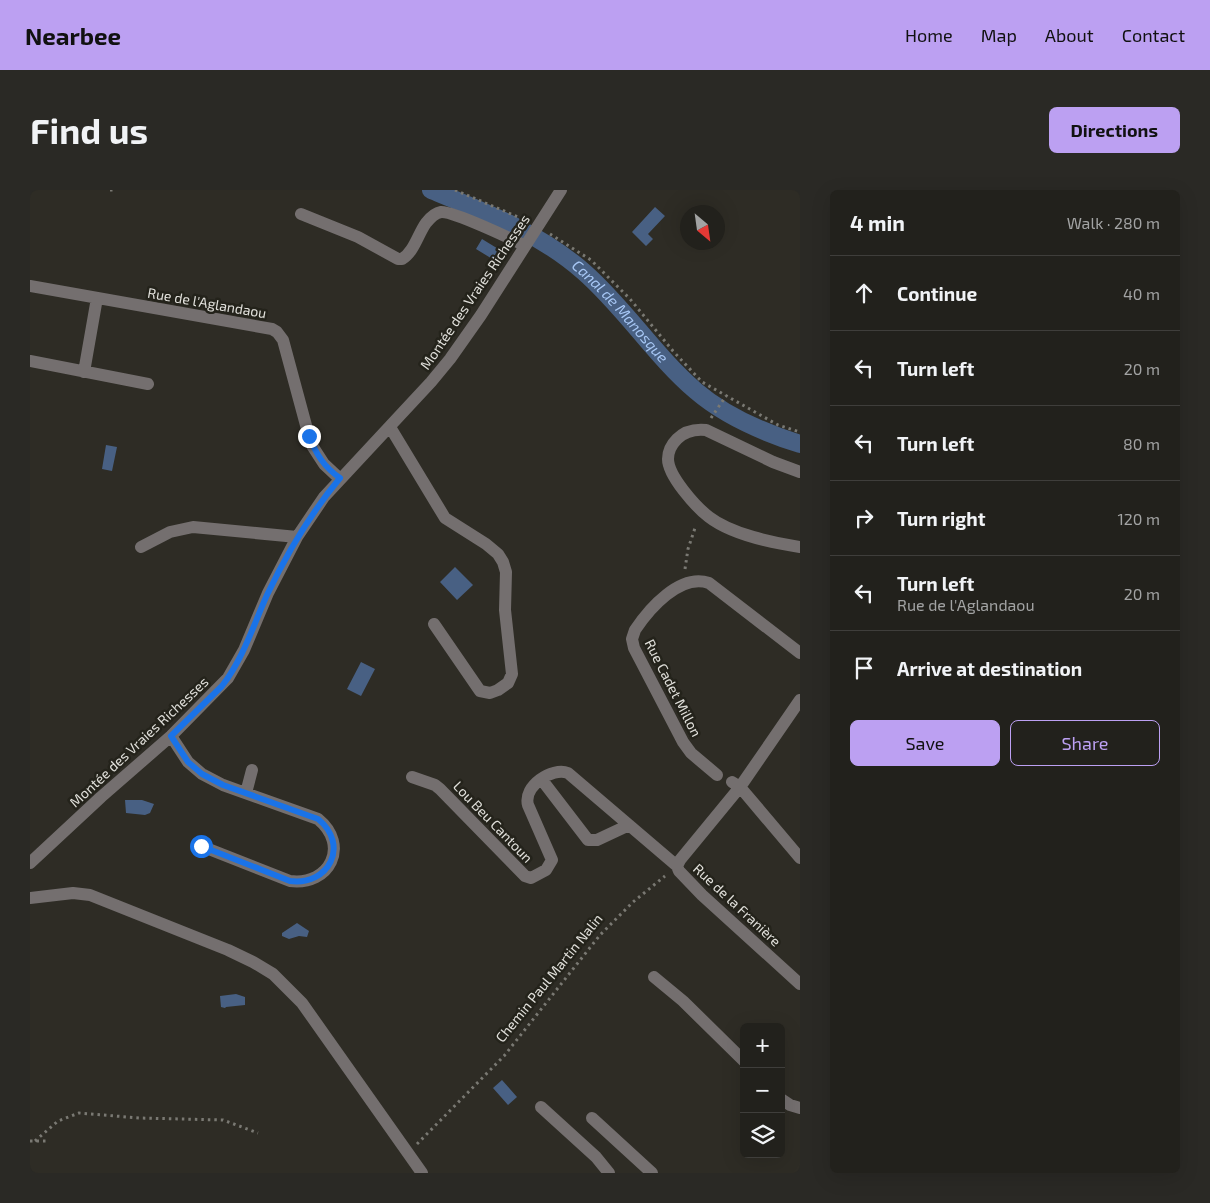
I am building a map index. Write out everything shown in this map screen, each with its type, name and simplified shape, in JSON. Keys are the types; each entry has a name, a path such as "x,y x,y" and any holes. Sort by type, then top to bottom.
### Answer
{"street":[{"name":"Montée des Vraies Richesses","path":"30,863 101,797 171,736 222,686 244,650 268,593 297,537 324,497 390,427 450,359 481,315 561,190"},
{"path":"301,214 358,237 402,259 409,253 426,224 434,215 444,212 526,245"},
{"name":"Rue de l'Aglandaou","path":"30,286 272,329 277,332 285,346 313,447 324,464 340,478"},
{"path":"84,372 97,298"},
{"path":"30,361 148,384"},
{"path":"390,427 444,518 486,544 504,562 506,576 505,610 512,672 508,683 494,692 485,693 480,691 434,624"},
{"path":"800,472 773,462 706,430 696,430 687,433 673,444 669,452 668,462 678,482 702,510 719,523 771,543 800,547"},
{"path":"141,547 170,532 192,527 297,537"},
{"name":"Rue Cadet Millon","path":"718,775 696,758 686,747 655,691 633,644 633,634 639,624 671,591 682,585 701,581 709,583 800,653"},
{"path":"629,826 597,840 588,840 542,780 558,771 568,773 677,866 736,785 799,705"},
{"path":"171,736 195,770 223,785 313,816 324,824 332,837 335,851 332,860 324,872 309,880 298,882 290,881 201,846"},
{"path":"246,793 252,770"},
{"name":"Lou Beu Cantoun","path":"412,777 435,785 440,789 525,876 531,878 546,870 552,860 526,798 532,787 542,780"},
{"path":"736,785 800,858"},
{"name":"Rue de la Franière","path":"677,866 679,871 702,895 800,984"},
{"path":"30,898 73,893 90,895 228,950 254,962 273,974 302,1003 422,1173"},
{"path":"654,977 684,1000 740,1057"},
{"path":"785,1102 800,1108"},
{"path":"541,1107 596,1157 610,1173"},
{"path":"592,1118 652,1173"}],"path":[{"path":"455,190 537,228 591,260 630,299 673,351 702,382 778,426 800,432"},
{"path":"713,415 726,396"},
{"path":"684,574 688,549 702,510"},
{"name":"Chemin Paul Martin Nalin","path":"408,1153 504,1056 600,934 633,902 677,866"},
{"path":"35,1141 58,1121 79,1113 139,1118 223,1120 258,1133"},
{"path":"30,1141 46,1141"}],"water":[{"path":"655,207 665,216 648,234 653,239 646,246 632,232"},
{"path":"482,239 500,250 494,260 476,249"},
{"path":"106,445 117,447 112,471 102,469"},
{"path":"455,567 473,585 457,600 440,582"},
{"path":"361,662 375,669 361,696 347,689"},
{"path":"125,800 142,800 154,804 150,813 145,815 126,813"},
{"path":"297,923 309,931 307,937 299,936 289,939 282,936 282,933"},
{"path":"236,994 245,997 245,1005 221,1007 220,996"},
{"path":"502,1080 517,1097 508,1105 493,1088"}],"waterway":[{"name":"Canal de Manosque","path":"431,190 511,225 567,258 599,286 667,363 707,400 745,422 800,444"}],"route":[{"path":"201,846 290,881 298,882 317,877 324,872 332,860 335,851 332,837 324,824 318,819 223,785 202,774 195,770 188,762 171,736 222,686 236,666 268,593 297,537 324,497 340,478 332,473 318,456 309,436"}]}
